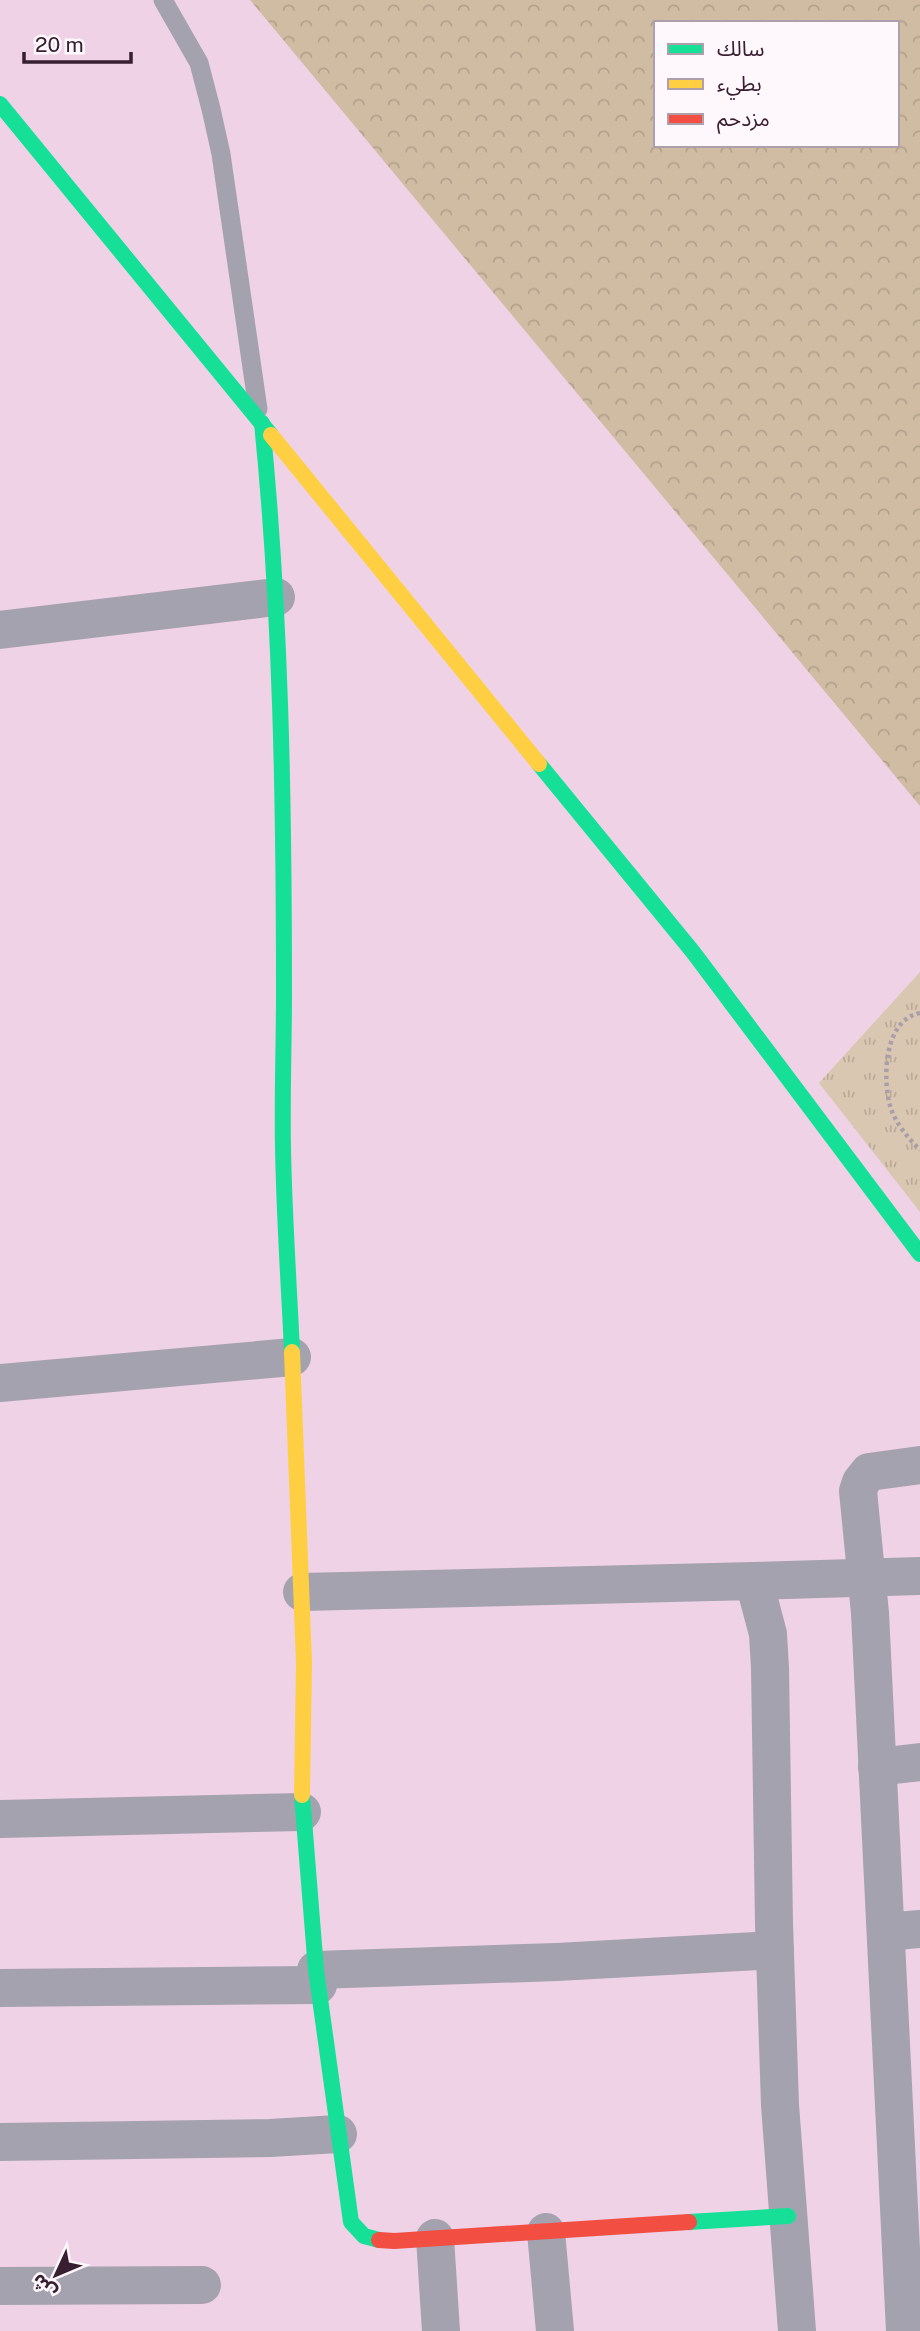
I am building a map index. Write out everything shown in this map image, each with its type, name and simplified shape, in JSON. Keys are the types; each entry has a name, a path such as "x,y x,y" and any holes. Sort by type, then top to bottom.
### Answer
{"street":[{"path":"0,104 693,952 920,1254"},
{"path":"262,424 276,597 281,737 283,1147 302,1592 302,1812 317,1978 351,2222 356,2231 370,2240 788,2216"},
{"path":"0,630 276,597"},
{"path":"0,1383 292,1357"},
{"path":"905,2331 911,2278 903,1930 877,1767 870,1613 858,1491 869,1472 920,1465"},
{"path":"302,1592 920,1576"},
{"path":"754,1581 764,1614 770,1668 780,2105 797,2331"},
{"path":"877,1767 920,1762"},
{"path":"0,1819 302,1812"},
{"path":"0,1988 317,1978 775,1951"},
{"path":"0,2142 281,2138 338,2134"},
{"path":"545,2232 555,2331"},
{"path":"435,2238 441,2331"},
{"path":"0,2286 202,2285"}],"lane":[{"path":"163,0 199,64 211,109 221,154 254,391 262,424"}],"path":[{"path":"920,1013 903,1021 894,1033 888,1056 887,1079 891,1110 905,1135 920,1150"}],"green space":[{"path":"250,0 920,0 920,806"},
{"path":"920,972 920,1212 819,1083"}],"traffic: fast":[{"path":"0,104 271,435"},
{"path":"262,423 280,708 284,922 283,1146 292,1352"},
{"path":"539,764 693,952 920,1254"},
{"path":"302,1795 316,1970 351,2222 364,2236 379,2240"},
{"path":"689,2222 788,2216"}],"traffic: slow":[{"path":"271,435 539,764"},
{"path":"292,1352 304,1663 302,1795"}],"traffic: jam":[{"path":"379,2240 689,2222"}]}
